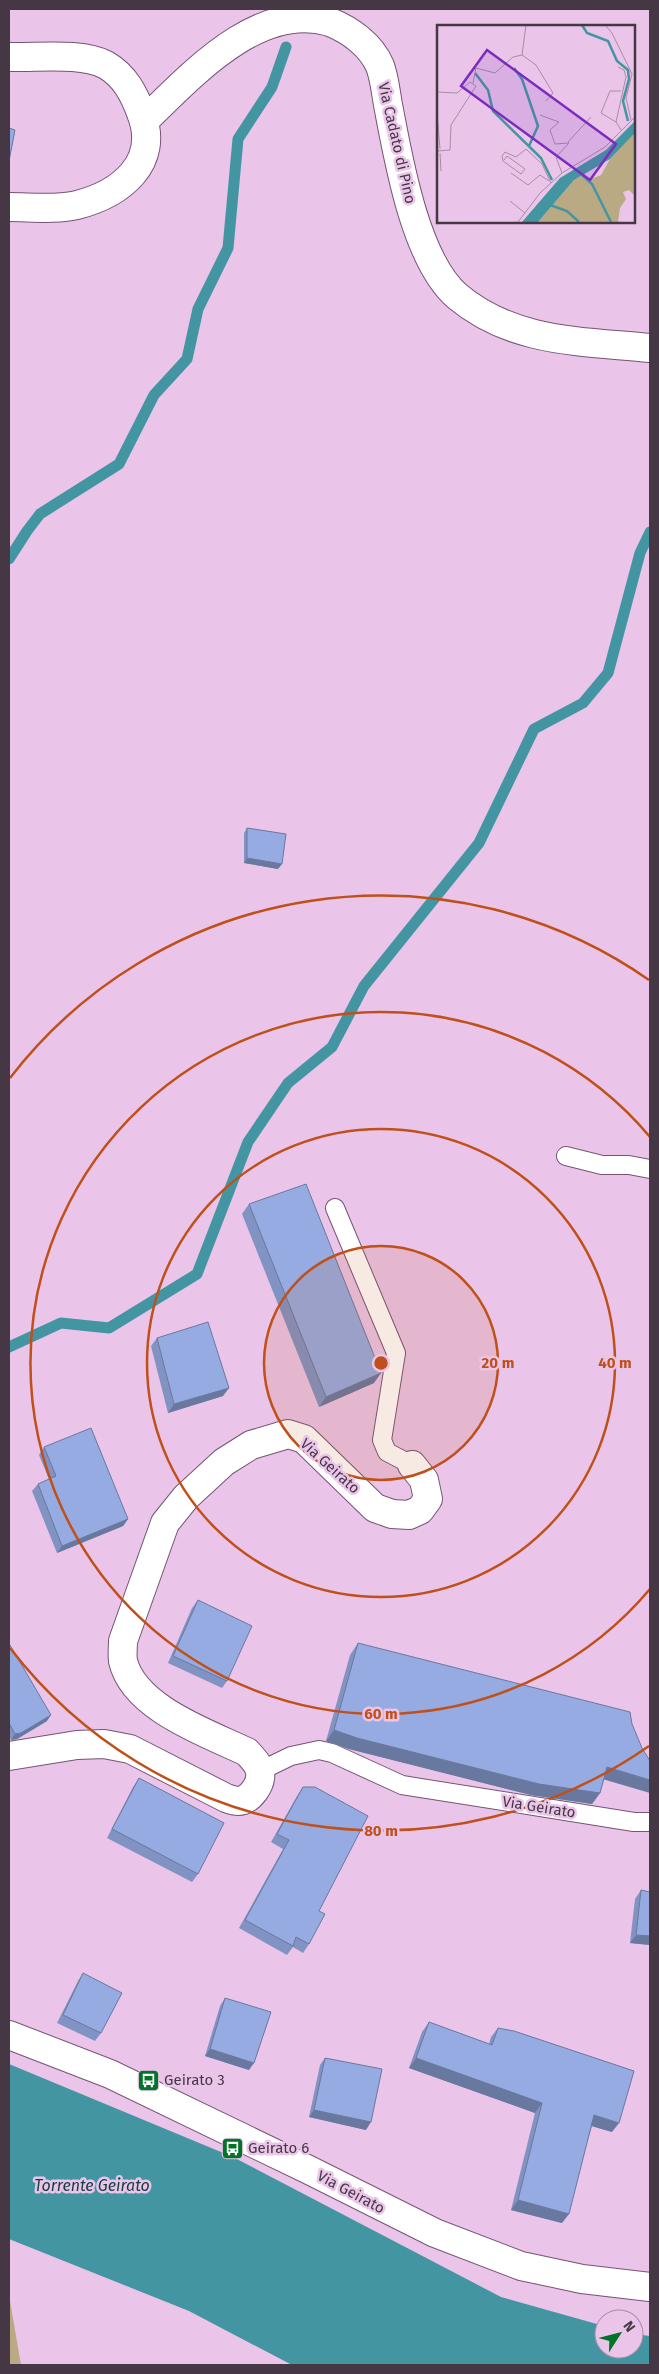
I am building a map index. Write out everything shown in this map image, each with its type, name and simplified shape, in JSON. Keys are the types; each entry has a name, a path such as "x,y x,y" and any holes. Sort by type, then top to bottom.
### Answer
{"street":[{"name":"Via Cadato di Pino","path":"144,121 194,73 236,37 267,22 316,17 341,27 362,40 380,65 403,182 418,227 438,272 456,294 485,317 508,327 547,338 650,348"},
{"path":"9,58 77,58 106,65 122,78 130,89 144,121 146,140 143,157 136,171 126,183 111,192 76,205 9,207"},
{"name":"Via Geirato","path":"260,1771 247,1752 158,1707 139,1689 130,1677 123,1660 123,1641 165,1523 186,1497 224,1462 251,1445 288,1434 304,1439 375,1508 392,1514 409,1515 420,1510 428,1499 424,1480 412,1464"},
{"path":"9,1756 77,1745 112,1746 130,1749 211,1792 238,1801 248,1798 254,1790 259,1782 260,1771"},
{"name":"Via Geirato","path":"9,2035 110,2074 307,2168 435,2233 521,2266 582,2279 650,2288"}],"lane":[{"path":"566,1156 602,1165 629,1165 650,1169"},
{"name":"Via Geirato","path":"336,1208 396,1353 382,1440 387,1452 412,1464"},
{"name":"Via Geirato","path":"260,1771 291,1756 319,1750 402,1785 634,1822 650,1822"}],"shaded area":[{"path":"9,2295 21,2365 9,2365"}],"water":[{"name":"Torrente Geirato","path":"9,2064 233,2157 501,2297 594,2323 594,2359 644,2359 644,2335 650,2336 650,2365 292,2365 189,2311 9,2239"}],"building":[{"path":"9,128 15,130 9,161"},
{"path":"247,828 286,834 282,864 247,858"},
{"path":"306,1184 381,1373 326,1397 249,1204"},
{"path":"208,1322 229,1388 174,1404 157,1338"},
{"path":"91,1428 128,1519 62,1546 38,1484 56,1476 44,1447"},
{"path":"198,1600 252,1626 227,1681 173,1656"},
{"path":"358,1643 630,1712 632,1724 642,1748 650,1761 650,1780 607,1767 600,1793 539,1784 357,1738 334,1730"},
{"path":"10,1645 51,1715 21,1733 15,1734 9,1723"},
{"path":"139,1778 224,1823 198,1874 112,1829"},
{"path":"303,1787 315,1787 368,1816 319,1911 325,1914 309,1944 296,1937 293,1946 245,1920 289,1840 277,1834"},
{"path":"641,1890 650,1892 650,1936 636,1935"},
{"path":"83,1973 122,1993 101,2033 63,2015"},
{"path":"225,1998 271,2012 254,2063 210,2049"},
{"path":"429,2022 492,2045 498,2028 514,2031 634,2071 619,2123 594,2115 569,2214 518,2200 542,2103 416,2058"},
{"path":"325,2058 382,2069 371,2122 314,2110"}],"waterway":[{"path":"9,559 40,514 119,464 154,395 187,359 198,309 228,248 238,139 272,87 286,47"},
{"path":"9,1347 61,1323 109,1328 197,1274 248,1142 288,1083 332,1047 364,986 479,843 534,729 583,703 608,673 640,553 650,532"}],"place":[{"name":"Geirato 3","path":"148,2080"},
{"name":"Geirato 6","path":"232,2148"}]}
